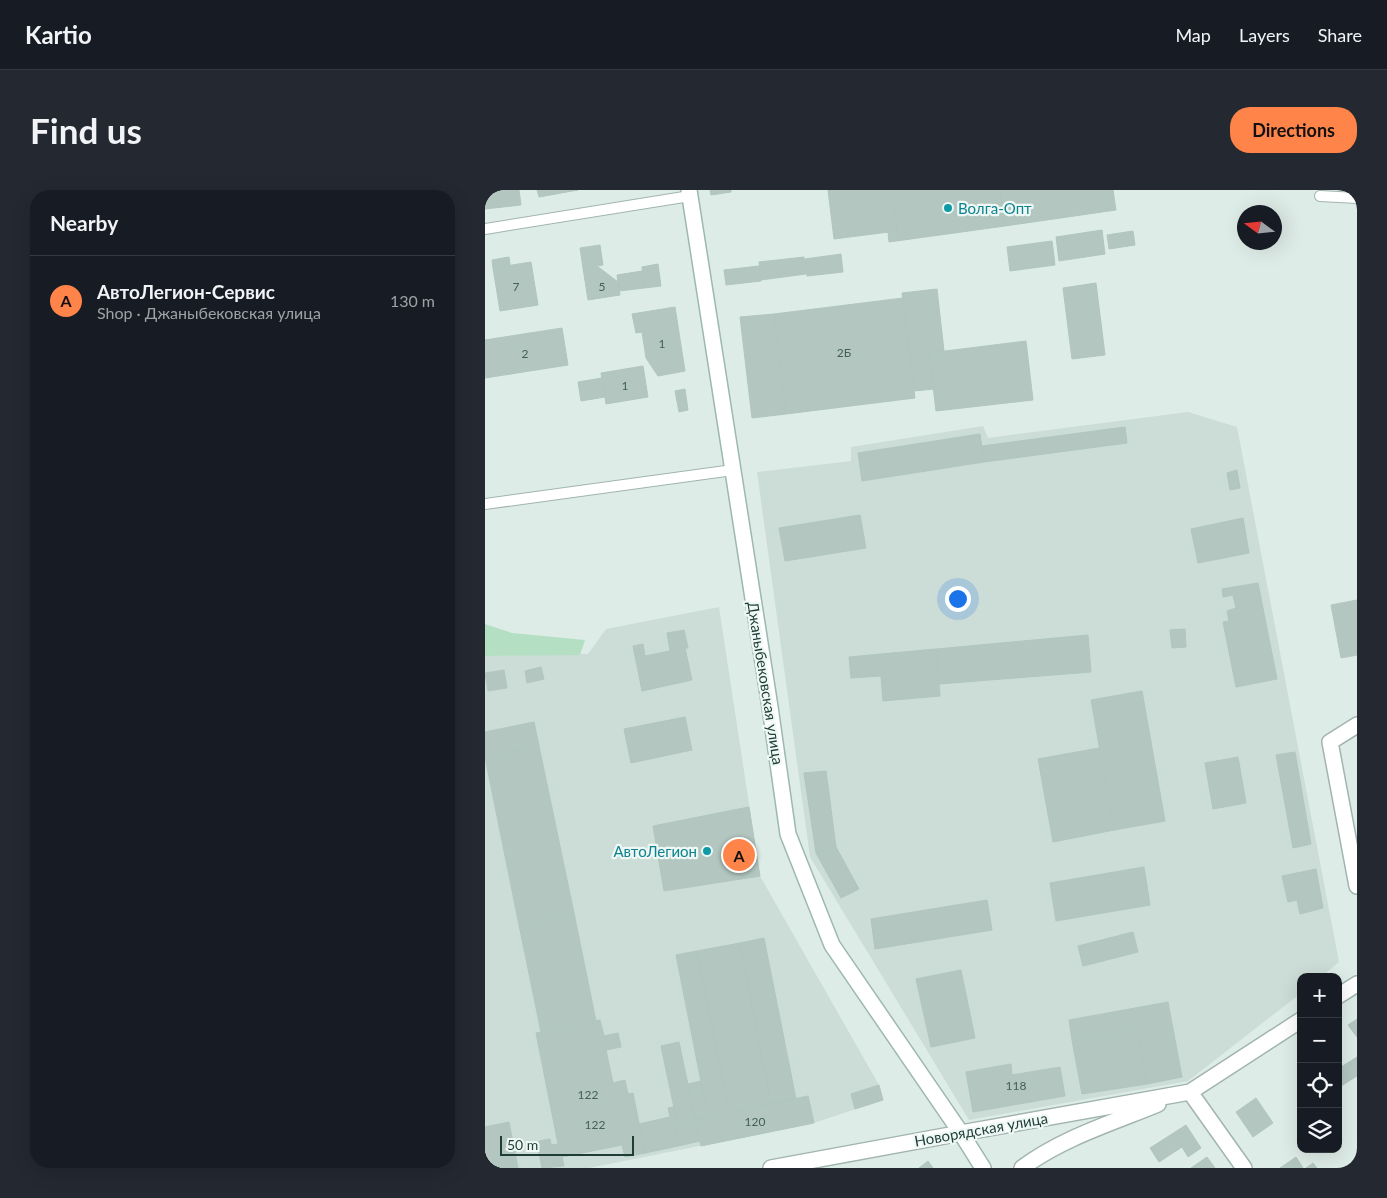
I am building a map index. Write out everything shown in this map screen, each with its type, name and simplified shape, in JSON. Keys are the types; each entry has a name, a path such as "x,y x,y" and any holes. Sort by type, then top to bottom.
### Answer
{"street":[{"name":"Джаныбековская улица","path":"690,193 788,834 832,945 961,1132 983,1168"},
{"path":"1357,725 1330,742 1357,886"},
{"path":"1342,993 1357,984"},
{"name":"Новорядская улица","path":"1022,1168 1039,1156 1077,1136 1190,1092 1297,1023"},
{"name":"Новорядская улица","path":"771,1168 961,1132 1190,1092"},
{"path":"1190,1092 1244,1168"}],"lane":[{"path":"485,229 690,193"},
{"path":"1320,196 1357,198"},
{"path":"485,504 733,470"}],"shaded area":[{"path":"1188,412 1237,427 1339,962 1326,973 1297,973 1297,996 1188,1081 969,1120 810,857 757,472 851,461 851,447 983,426 988,438"},
{"path":"719,607 760,876 879,1085 883,1100 814,1123 589,1168 485,1168 485,656 588,654 606,629"}],"green space":[{"path":"485,624 512,633 585,640 580,655 485,656"}],"building":[{"path":"485,190 519,190 521,205 485,209"},
{"path":"537,190 578,190 539,197"},
{"path":"710,190 731,190 731,192 711,195"},
{"path":"828,190 892,190 897,231 834,239"},
{"name":"Волга-Опт","path":"892,190 1000,190 1005,226 889,242 888,232 897,231"},
{"path":"1000,190 1113,190 1116,210 1005,226"},
{"path":"1102,230 1105,254 1059,261 1056,237"},
{"path":"1133,231 1135,245 1109,249 1107,235"},
{"path":"1052,241 1055,265 1010,271 1007,247"},
{"path":"600,245 603,265 583,268 580,248"},
{"path":"841,254 843,272 807,276 805,259"},
{"path":"509,257 510,265 493,268 492,260"},
{"path":"804,257 806,274 761,280 759,262"},
{"path":"531,262 538,305 500,311 493,268"},
{"path":"658,264 661,286 644,288 642,267"},
{"path":"597,266 618,282 620,295 588,300 583,268"},
{"path":"759,266 761,281 726,285 724,270"},
{"path":"642,271 644,288 619,291 617,275"},
{"path":"1096,283 1105,355 1072,359 1063,288"},
{"path":"937,289 944,351 929,353 934,389 914,391 902,293"},
{"path":"903,298 915,398 786,414 774,314"},
{"path":"675,307 685,371 658,376 646,358 642,332 636,333 632,314"},
{"path":"774,314 786,414 752,418 740,317"},
{"path":"562,328 568,365 485,378 485,340"},
{"path":"1026,341 1033,400 936,411 929,353"},
{"path":"643,366 648,397 606,404 601,373"},
{"path":"602,378 605,397 581,401 578,382"},
{"path":"685,389 688,410 679,412 675,391"},
{"path":"1125,427 1127,443 984,462 982,446"},
{"path":"980,434 984,462 862,481 858,453"},
{"path":"1237,470 1240,488 1230,490 1227,473"},
{"path":"860,515 866,548 785,561 779,528"},
{"path":"1243,518 1249,553 1198,563 1191,529"},
{"path":"1258,583 1277,679 1236,687 1223,622 1229,621 1227,611 1236,608 1233,595 1223,597 1222,589"},
{"path":"1357,600 1357,655 1341,658 1331,605"},
{"path":"1185,629 1186,647 1172,648 1170,630"},
{"path":"684,630 688,648 685,648 692,680 642,691 633,646 643,644 645,656 670,651 667,633"},
{"path":"1088,635 1091,672 939,684 936,649"},
{"path":"936,649 940,696 883,701 881,676 851,678 849,657"},
{"path":"541,667 544,679 527,683 525,671"},
{"path":"504,670 507,688 488,691 485,673"},
{"path":"1142,691 1165,821 1114,830 1091,700"},
{"path":"685,717 692,750 631,763 624,729"},
{"path":"534,722 539,746 485,757 485,732"},
{"path":"539,746 574,913 519,925 485,757"},
{"path":"1099,748 1114,830 1053,842 1038,759"},
{"path":"1295,752 1311,844 1293,848 1276,755"},
{"path":"1238,757 1246,803 1213,809 1205,763"},
{"path":"826,771 836,847 816,853 804,773"},
{"name":"АвтоЛегион","path":"749,807 760,876 664,891 653,826"},
{"path":"836,847 859,889 841,898 816,853"},
{"path":"1144,867 1150,905 1056,921 1050,883"},
{"path":"1316,869 1323,908 1300,914 1297,900 1288,902 1282,876"},
{"path":"987,900 992,930 875,949 871,919"},
{"path":"574,913 596,1021 541,1032 519,925"},
{"path":"1133,932 1138,952 1083,966 1078,946"},
{"path":"764,938 796,1099 771,1104 740,943"},
{"path":"740,943 771,1104 729,1113 697,951"},
{"path":"697,951 729,1113 708,1117 676,955"},
{"path":"961,970 975,1038 931,1047 916,979"},
{"path":"1168,1002 1182,1077 1147,1084 1137,1029 1072,1040 1069,1020"},
{"path":"1357,1019 1357,1037 1348,1025"},
{"path":"600,1020 604,1036 618,1033 621,1047 606,1050 613,1083 625,1080 628,1094 633,1093 645,1153 625,1157 622,1145 562,1157 564,1166 542,1168 538,1148 541,1147 539,1141 550,1139 551,1145 558,1144 536,1033"},
{"path":"1137,1029 1147,1084 1082,1094 1072,1040"},
{"path":"679,1042 696,1123 678,1127 661,1046"},
{"path":"1357,1057 1357,1076 1342,1085 1342,1066"},
{"path":"1011,1064 1012,1075 1060,1067 1065,1096 973,1112 966,1072"},
{"path":"701,1081 708,1117 695,1120 688,1084"},
{"path":"879,1085 883,1100 855,1109 851,1094"},
{"path":"808,1096 814,1123 701,1146 695,1120"},
{"path":"1256,1098 1273,1123 1253,1137 1236,1112"},
{"path":"674,1107 678,1127 675,1128 678,1146 645,1153 639,1124 670,1117 668,1108"},
{"path":"509,1122 518,1168 485,1168 485,1127"},
{"path":"696,1123 700,1141 678,1146 675,1128"},
{"path":"1186,1125 1201,1148 1188,1157 1182,1147 1159,1162 1150,1148"},
{"path":"1207,1157 1215,1168 1191,1168"},
{"path":"1296,1157 1303,1168 1280,1168"},
{"path":"928,1161 933,1168 919,1168"},
{"path":"1313,1163 1317,1168 1306,1168"}],"place":[{"name":"Волга-Опт","path":"948,208"},
{"name":"АвтоЛегион","path":"707,851"},
{"name":"АвтоЛегион-Сервис","path":"739,855"}]}
